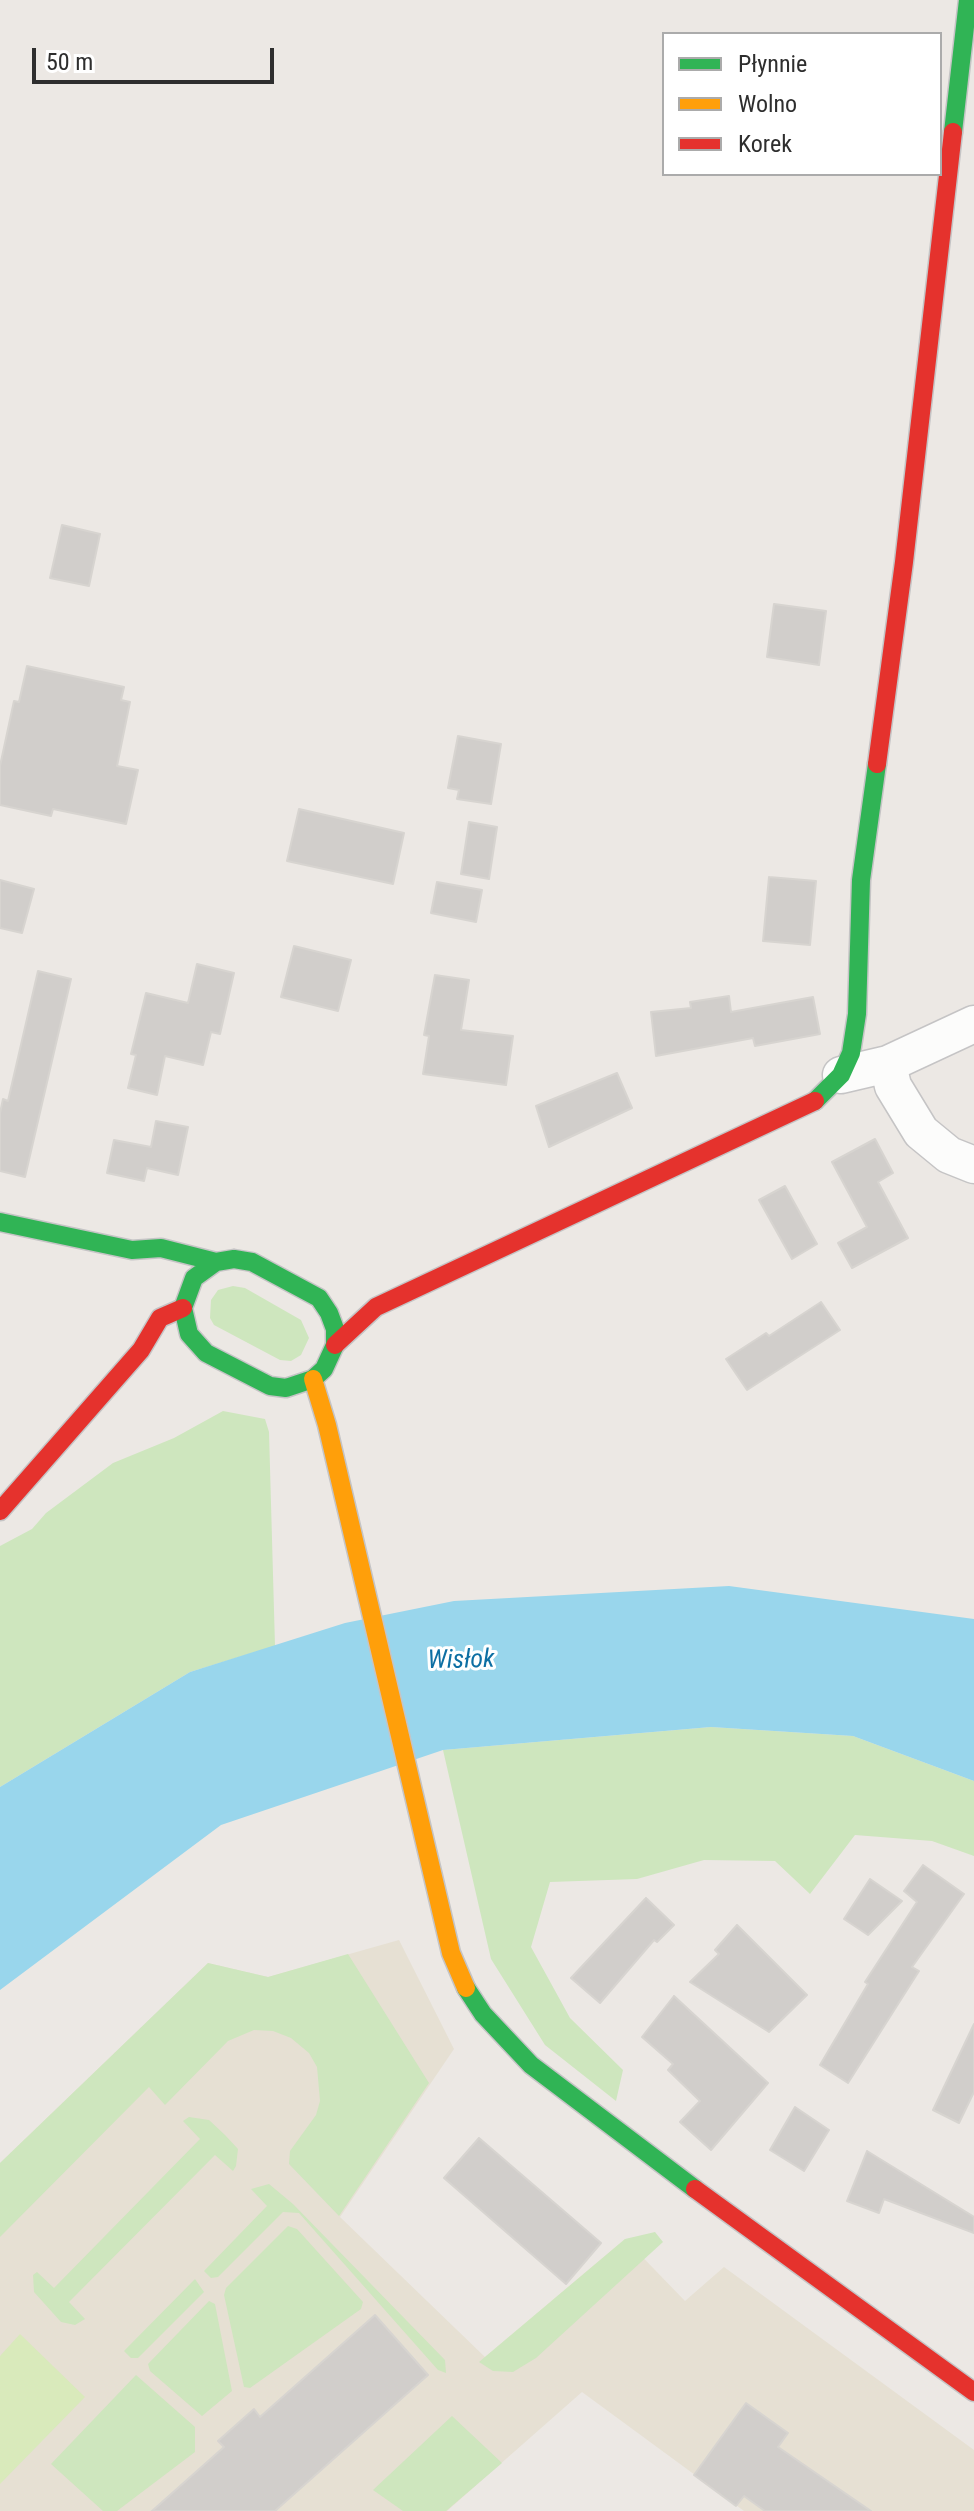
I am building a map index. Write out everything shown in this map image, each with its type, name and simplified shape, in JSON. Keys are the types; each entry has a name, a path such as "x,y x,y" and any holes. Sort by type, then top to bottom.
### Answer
{"street":[{"path":"141,1350 170,1345 197,1346 270,1386 299,1386 324,1369 335,1345 376,1307 814,1102 841,1075 851,1053 857,1014 861,880 904,562 968,0"},
{"path":"841,1075 888,1064 974,1024"},
{"path":"888,1064 893,1086 921,1132 949,1155 974,1165"},
{"path":"0,1222 132,1250 161,1248 216,1262 234,1259 252,1262 319,1298 376,1307"},
{"path":"132,1250 149,1268"},
{"path":"0,1511 141,1350 160,1318 180,1302 194,1278 216,1262"},
{"path":"319,1298 335,1329 335,1345"},
{"path":"180,1302 184,1321 197,1346"},
{"path":"313,1379 424,1846 451,1953 464,1985 483,2014 531,2065 680,2179 974,2392"}],"shaded area":[{"path":"399,1940 454,2049 340,2217 485,2357 625,2239 685,2301 724,2267 974,2450 974,2511 744,2511 582,2392 447,2511 0,2511 0,2163 208,1963 268,1977"}],"green space":[{"path":"233,1286 245,1288 301,1320 309,1338 301,1355 291,1361 280,1360 214,1325 210,1318 211,1300 218,1290"},
{"path":"223,1411 265,1419 269,1432 275,1646 190,1672 0,1787 0,1546 32,1529 46,1513 113,1463 174,1438"},
{"path":"711,1727 853,1736 974,1781 974,1856 932,1841 855,1835 810,1894 775,1861 704,1860 637,1879 550,1882 531,1947 570,2018 623,2070 616,2101 545,2045 491,1959 443,1750"},
{"path":"348,1954 429,2083 339,2216 289,2164 290,2151 316,2115 320,2101 317,2067 309,2053 291,2038 273,2031 254,2030 228,2041 165,2105 149,2087 0,2237 0,2163 208,1963 268,1977"},
{"path":"189,2117 209,2120 238,2149 233,2171 215,2155 69,2302 85,2319 75,2325 61,2322 34,2292 33,2275 37,2272 54,2288 200,2139 183,2121"},
{"path":"269,2184 293,2204 445,2360 446,2373 438,2370 299,2213 283,2212 218,2277 211,2278 204,2271 267,2206 251,2189"},
{"path":"288,2226 297,2229 363,2302 361,2309 250,2388 244,2387 224,2295 226,2288"},
{"path":"655,2232 663,2242 536,2358 513,2372 493,2371 479,2362 625,2239"},
{"path":"195,2279 204,2292 138,2358 131,2358 124,2351"},
{"path":"209,2301 215,2304 232,2391 202,2416 150,2371 148,2364"},
{"path":"20,2334 85,2397 0,2484 0,2356"},
{"path":"136,2375 195,2427 195,2452 117,2511 103,2511 51,2464"},
{"path":"452,2416 502,2463 446,2511 403,2511 373,2490"}],"water":[{"name":"Wisłok","path":"729,1586 974,1619 974,1781 853,1736 711,1727 443,1750 221,1825 0,1990 0,1787 190,1672 345,1623 454,1601"}],"building":[{"path":"62,525 100,534 89,586 50,578"},
{"path":"774,604 826,611 819,665 767,657"},
{"path":"27,666 124,687 121,700 130,702 117,766 138,770 126,824 53,809 51,816 0,805 0,766 14,701 19,702"},
{"path":"458,736 501,744 491,804 457,799 459,790 448,788"},
{"path":"299,809 404,833 393,884 287,861"},
{"path":"469,822 497,827 489,879 461,874"},
{"path":"769,877 816,881 810,945 763,941"},
{"path":"0,880 34,889 22,933 0,928"},
{"path":"437,882 482,890 476,922 431,913"},
{"path":"294,946 351,960 338,1011 281,997"},
{"path":"197,964 234,973 220,1034 211,1032 203,1065 165,1056 157,1095 128,1088 136,1055 131,1054 146,993 188,1003"},
{"path":"38,971 71,979 25,1177 0,1171 0,1113 3,1099 8,1101"},
{"path":"435,975 469,980 461,1030 513,1036 506,1085 423,1074 429,1036 424,1035"},
{"path":"729,996 731,1012 813,997 820,1034 755,1046 753,1038 656,1056 651,1012 691,1008 690,1002"},
{"path":"617,1073 632,1108 549,1147 536,1106"},
{"path":"156,1121 188,1127 178,1175 147,1168 144,1181 107,1173 114,1140 151,1147"},
{"path":"875,1139 893,1173 878,1182 908,1238 852,1268 838,1243 867,1227 832,1162"},
{"path":"785,1186 817,1244 792,1259 759,1200"},
{"path":"821,1302 840,1330 747,1390 726,1359 766,1333 769,1336"},
{"path":"923,1865 964,1894 912,1967 919,1971 848,2083 820,2065 868,1984 865,1982 917,1902 904,1891"},
{"path":"870,1879 902,1901 868,1935 844,1919"},
{"path":"646,1898 674,1925 657,1942 654,1940 600,2003 571,1978"},
{"path":"737,1925 807,1995 769,2032 690,1982 719,1954 715,1950"},
{"path":"674,1996 768,2083 711,2150 680,2122 700,2101 668,2070 673,2064 642,2037"},
{"path":"974,2024 974,2092 959,2123 933,2110"},
{"path":"795,2107 829,2130 804,2171 770,2150"},
{"path":"479,2138 601,2243 566,2284 444,2178"},
{"path":"867,2151 974,2217 974,2233 884,2199 879,2213 847,2201"},
{"path":"375,2315 428,2375 275,2511 152,2511 224,2447 218,2441 254,2409 260,2417"},
{"path":"746,2403 788,2433 778,2447 871,2511 765,2511 744,2496 736,2506 694,2475"}],"traffic: fast":[{"path":"953,132 968,0"},
{"path":"815,1101 841,1075 851,1053 857,1014 861,880 877,764"},
{"path":"0,1222 132,1250 161,1248 216,1262"},
{"path":"234,1259 252,1262 319,1298 329,1313 335,1329 335,1345 324,1369 313,1379 286,1388 270,1386 206,1353 189,1334 183,1308 194,1278 216,1262 234,1259"},
{"path":"466,1988 483,2014 531,2065 695,2189"}],"traffic: slow":[{"path":"313,1379 327,1425 451,1953 466,1988"}],"traffic: jam":[{"path":"877,764 904,562 953,132"},
{"path":"335,1345 376,1307 815,1101"},
{"path":"0,1511 141,1350 160,1318 183,1308"},
{"path":"695,2189 974,2392"}]}
